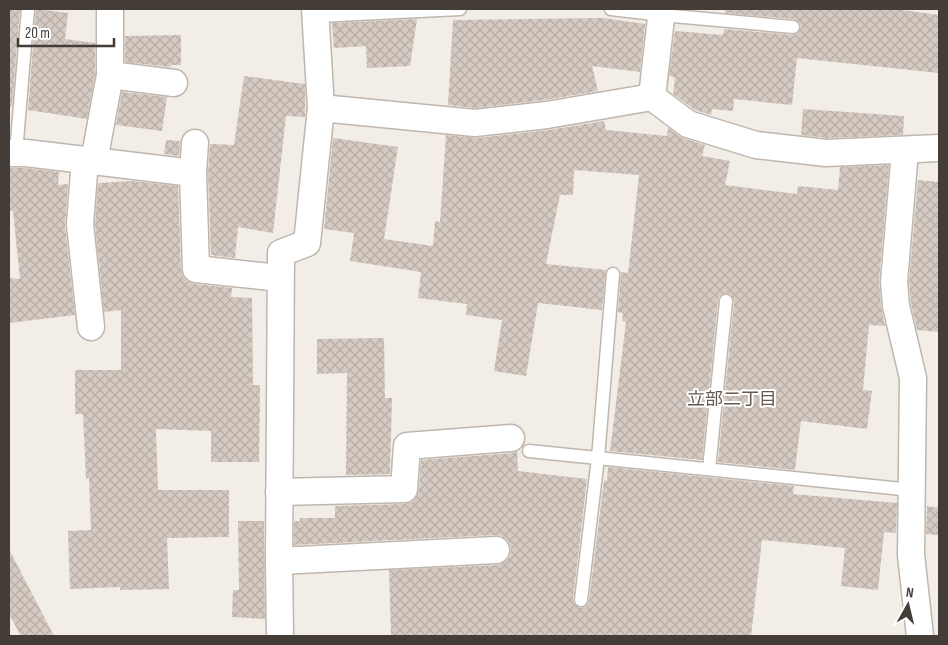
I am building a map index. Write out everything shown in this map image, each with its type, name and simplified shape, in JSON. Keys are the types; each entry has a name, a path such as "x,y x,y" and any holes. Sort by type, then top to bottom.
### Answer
{"street":[{"path":"91,327 80,224 89,160 110,75 110,9"},
{"path":"280,636 281,253 307,243 321,108 316,12"},
{"path":"652,97 662,12"},
{"path":"110,75 174,83"},
{"path":"321,108 475,123 547,115 652,97 688,124 756,145 826,153 939,148"},
{"path":"195,143 192,173 196,269 280,278"},
{"path":"905,151 894,282 896,306 913,378 911,555 920,636"},
{"path":"12,153 89,160 192,173"},
{"path":"279,492 404,490 407,446 520,444"},
{"path":"279,561 496,550"}],"lane":[{"path":"12,153 28,9"},
{"path":"316,12 460,9"},
{"path":"611,9 662,12 793,27"},
{"path":"580,600 598,458 613,274"},
{"path":"709,469 726,301"},
{"path":"520,444 598,458 912,490"}],"building":[{"path":"9,9 20,9 12,107 9,107"},
{"path":"36,9 68,13 65,39 95,43 95,74 87,119 28,110"},
{"path":"725,9 895,9 939,15 939,73 797,58 792,105 734,99 733,111 712,109 711,115 695,110 673,94 675,79 669,76 675,31 723,35 724,29 792,35 797,34 801,28 800,23 794,19 725,13"},
{"path":"603,18 645,24 640,72 592,66 598,91 545,100 475,108 448,105 453,20"},
{"path":"417,19 410,66 367,68 366,46 334,48 332,23"},
{"path":"181,35 181,65 171,65 171,67 125,62 125,36"},
{"path":"244,76 305,84 305,117 286,116 273,233 238,227 235,258 211,255 208,173 210,144 234,145"},
{"path":"122,92 167,97 162,131 116,125"},
{"path":"803,109 904,116 903,135 827,138 801,135"},
{"path":"604,121 606,130 667,136 668,128 683,138 705,145 702,156 730,161 725,185 797,194 798,186 838,190 840,167 889,165 879,281 885,326 869,325 863,390 872,391 867,429 801,421 795,470 718,462 734,302 731,295 726,293 720,296 718,300 702,460 610,451 626,322 622,321 623,313 618,312 621,272 628,273 639,175 574,170 573,195 560,195 546,264 606,270 602,310 538,303 526,376 494,371 502,320 466,315 467,304 418,298 421,272 350,261 354,233 324,229 333,138 398,147 384,239 433,246 435,221 440,222 446,135 477,138 549,130"},
{"path":"166,140 180,141 179,156 164,154"},
{"path":"9,168 59,172 58,185 68,184 65,225 75,315 9,323 9,278 20,279 13,211 9,211"},
{"path":"918,180 939,182 939,332 917,330 911,304 909,282"},
{"path":"133,181 178,186 181,269 187,281 194,284 232,288 231,297 252,298 253,385 260,385 259,462 211,462 211,431 156,429 158,490 229,490 229,537 167,538 169,589 120,590 120,587 70,589 68,531 91,530 89,478 86,479 83,414 75,414 75,370 121,370 121,310 104,312 95,224 98,183"},
{"path":"384,338 385,398 392,398 390,474 346,475 347,373 317,374 317,339"},
{"path":"517,451 518,471 587,479 573,599 574,604 580,608 585,607 589,601 604,480 607,481 608,467 794,486 793,494 897,503 896,533 884,532 878,590 841,586 845,548 762,540 751,636 391,636 389,570 497,565 505,562 510,556 511,549 508,541 502,536 495,535 294,545 294,521 300,521 300,518 335,518 335,506 404,504 412,502 419,490 421,460 512,453"},
{"path":"927,506 939,508 939,535 926,534"},
{"path":"238,521 264,521 265,619 232,617 233,590 239,590"},
{"path":"9,549 54,636 21,636 9,614"}],"district":[{"name":"立部二丁目","path":"732,399"}]}
